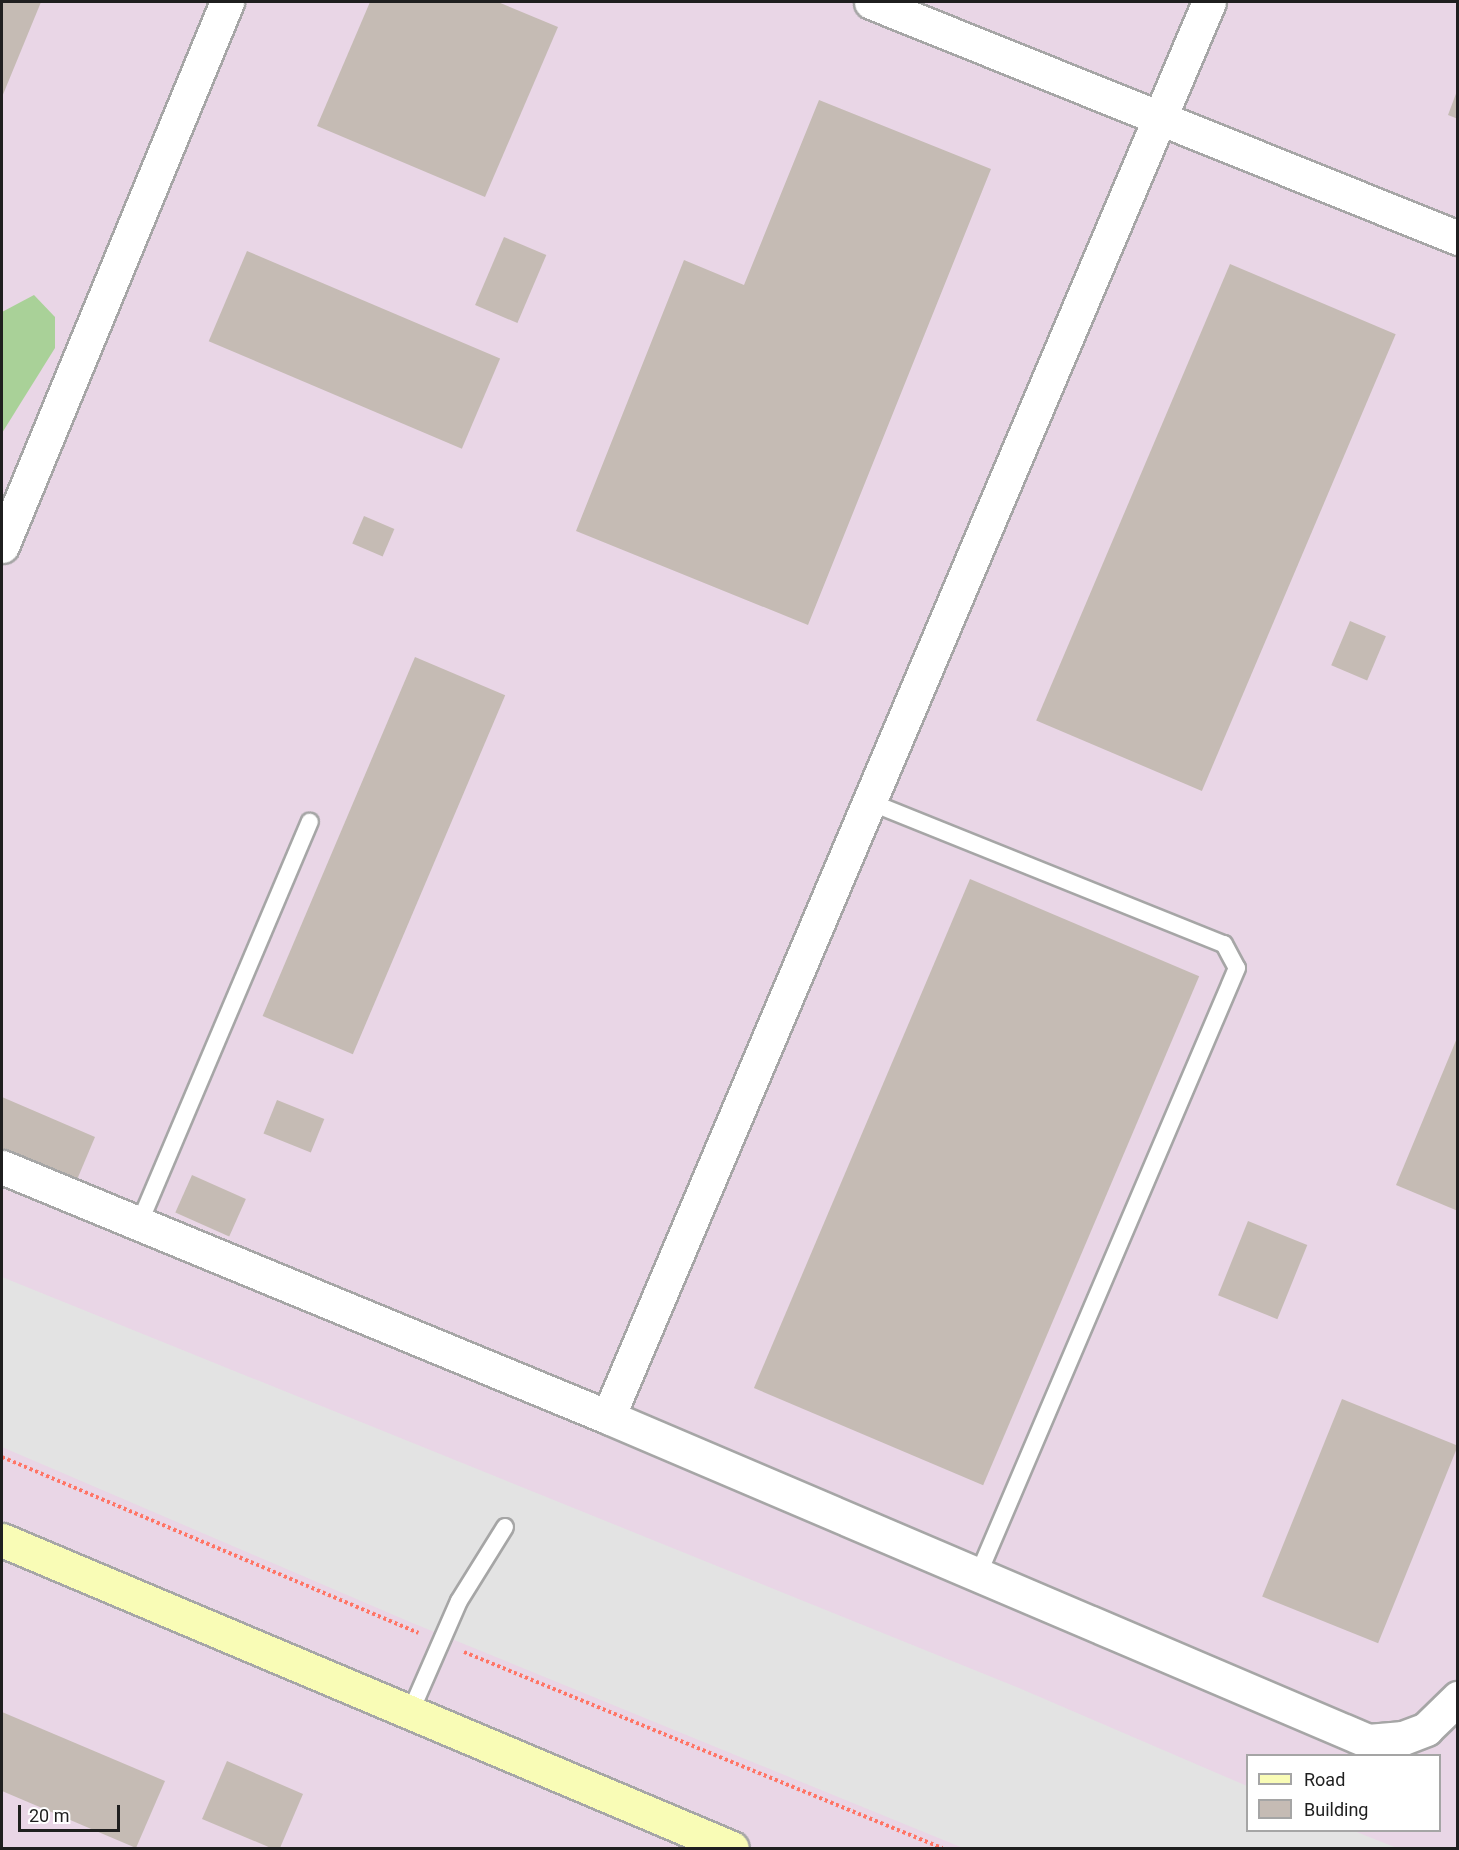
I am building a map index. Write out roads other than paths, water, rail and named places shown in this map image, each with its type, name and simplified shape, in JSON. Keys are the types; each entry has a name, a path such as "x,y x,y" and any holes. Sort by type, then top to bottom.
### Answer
{"street":[{"path":"2,546 227,2"},
{"path":"871,2 1458,238"},
{"path":"608,1417 1161,120 1209,2"},
{"path":"2,1167 608,1417 1368,1741 1404,1738 1426,1729 1458,1698"},
{"path":"2,1540 732,1848"}],"lane":[{"path":"870,802 1224,944 1238,968 978,1575"},
{"path":"139,1224 310,822"},
{"path":"411,1713 459,1601 505,1527"}]}
